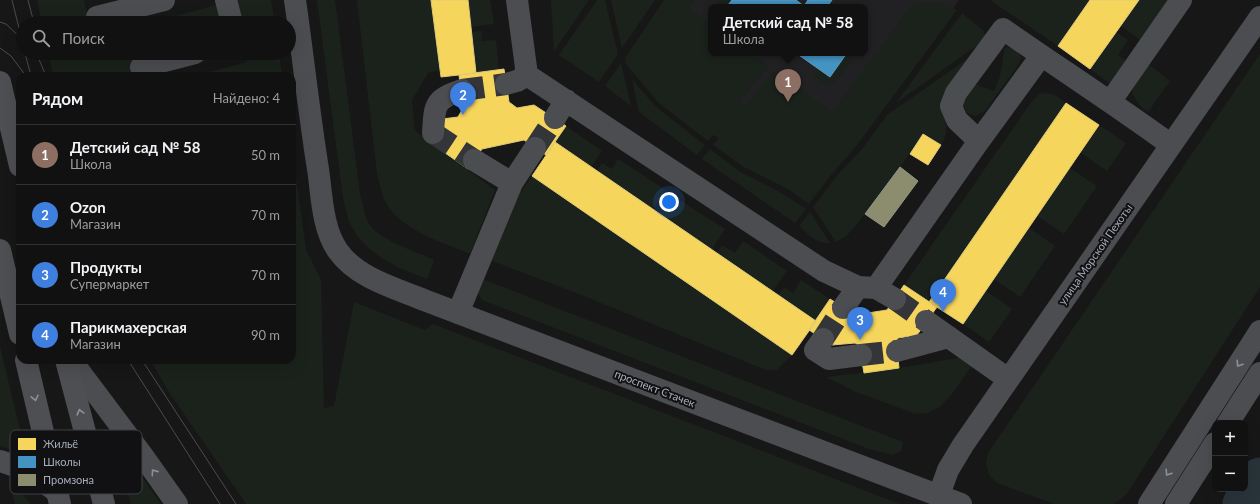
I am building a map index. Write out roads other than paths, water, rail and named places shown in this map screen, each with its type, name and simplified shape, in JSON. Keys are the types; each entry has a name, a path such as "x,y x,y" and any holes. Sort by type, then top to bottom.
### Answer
{"main road":[{"path":"0,82 16,149"},
{"path":"0,250 6,294 16,323"},
{"path":"27,364 43,430"},
{"path":"67,364 84,430"},
{"path":"101,494 104,504"}],"street":[{"path":"101,16 164,0"},
{"path":"226,0 230,16"},
{"name":"проспект Стачек","path":"295,0 325,218 330,235 339,252 353,266 378,281 458,313 961,504"},
{"path":"517,0 527,75 824,271 895,299"},
{"path":"1110,102 1181,0"},
{"name":"улица Морской Пехоты","path":"939,495 948,470 959,451 1260,17"},
{"path":"979,141 957,120 951,106 956,93 1003,29 1171,145"},
{"path":"843,308 867,288 979,141 1041,56"},
{"path":"141,67 168,60"},
{"path":"506,84 517,81 527,75"},
{"path":"433,133 434,108 444,96 462,90"},
{"path":"555,118 566,100"},
{"path":"458,313 512,183 535,148"},
{"path":"474,160 512,183"},
{"path":"926,321 1008,379"},
{"path":"1149,504 1260,331"},
{"path":"897,350 949,337"},
{"path":"823,339 815,350 829,359 861,355"},
{"path":"74,364 124,430"},
{"path":"1230,420 1260,373"},
{"path":"1176,504 1212,448"},
{"path":"142,455 177,504"},
{"path":"0,461 10,464"}],"waterway":[{"path":"1243,504 1260,478"}],"tunnel":[{"path":"462,90 506,84"},
{"path":"535,148 555,118"},
{"path":"433,133 474,160"},
{"path":"895,299 926,321"},
{"path":"823,339 843,308"},
{"path":"861,355 897,351"}],"tram line":[{"path":"12,0 16,16"},
{"path":"28,0 32,16"},
{"path":"0,22 6,24 16,33"},
{"path":"0,48 11,56 23,72"},
{"path":"27,60 30,72"},
{"path":"39,60 44,72"},
{"path":"131,364 220,504"},
{"path":"145,364 236,504"}],"place":[{"name":"Детский сад № 58","path":"788,102"},
{"name":"Ozon","path":"463,115"},
{"name":"Парикмахерская","path":"943,312"},
{"name":"Продукты","path":"860,340"}]}
